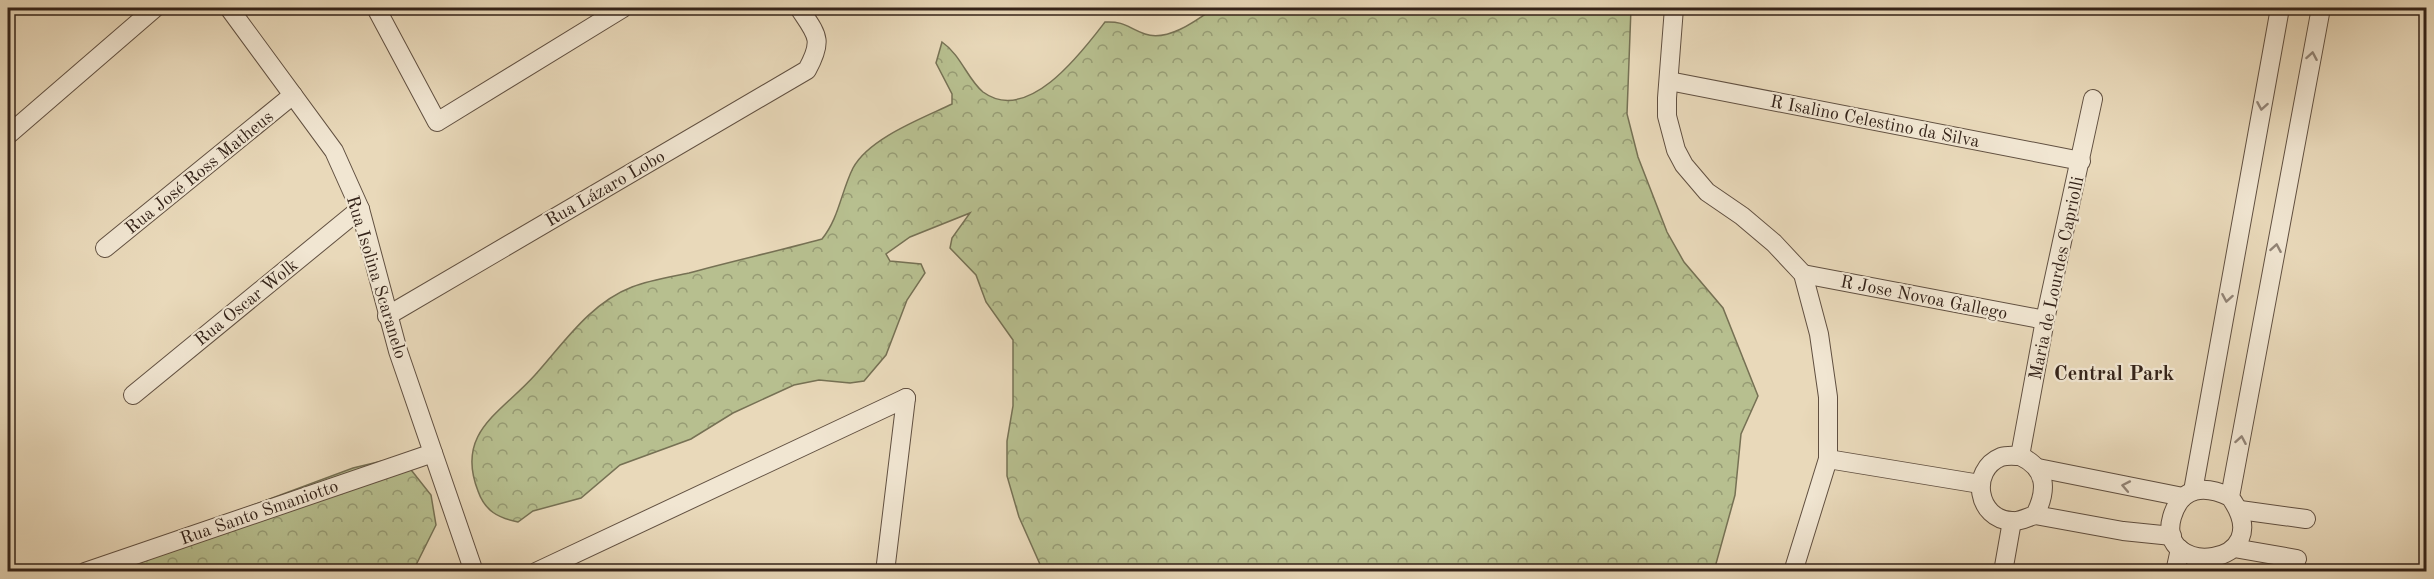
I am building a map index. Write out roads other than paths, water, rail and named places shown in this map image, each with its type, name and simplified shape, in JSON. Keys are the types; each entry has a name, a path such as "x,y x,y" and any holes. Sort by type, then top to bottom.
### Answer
{"street":[{"path":"8,135 155,8"},
{"name":"Rua Isolina Scaranelo","path":"229,8 334,151 360,209 387,316 471,563"},
{"path":"376,8 437,122 623,8"},
{"name":"Rua Lázaro Lobo","path":"387,316 807,70 815,55 818,37 799,8"},
{"path":"1674,8 1667,116 1676,150 1684,165 1707,192 1750,222 1803,274 1821,345 1828,397 1828,459 1793,572"},
{"path":"2175,572 2176,542 2170,522 2175,508 2188,494 2280,8"},
{"path":"2306,519 2235,504 2212,489 2188,494 2038,468 2020,456 2002,457 1987,467 1980,484 1982,502 1994,516 2012,521 2035,515 2176,542 2193,558 2209,566 2234,548 2242,530 2235,504 2321,8"},
{"name":"R Isalino Celestino da Silva","path":"1669,81 2081,162"},
{"name":"Rua José Ross Matheus","path":"105,248 294,95"},
{"name":"Maria de Lourdes Capriolli","path":"2020,456 2045,320 2093,99"},
{"name":"Rua Oscar Wolk","path":"133,395 360,209"},
{"name":"R Jose Novoa Gallego","path":"1803,274 2045,320"},
{"path":"536,572 906,398 885,572"},
{"name":"Rua Santo Smaniotto","path":"85,572 433,453"},
{"path":"1828,459 1980,484"},
{"path":"2035,515 2043,500 2045,483 2038,468"},
{"path":"2003,572 2012,521"},
{"path":"2234,548 2297,559"},
{"path":"459,572 471,563"}],"district":[{"name":"Central Park","path":"2114,373"}]}
